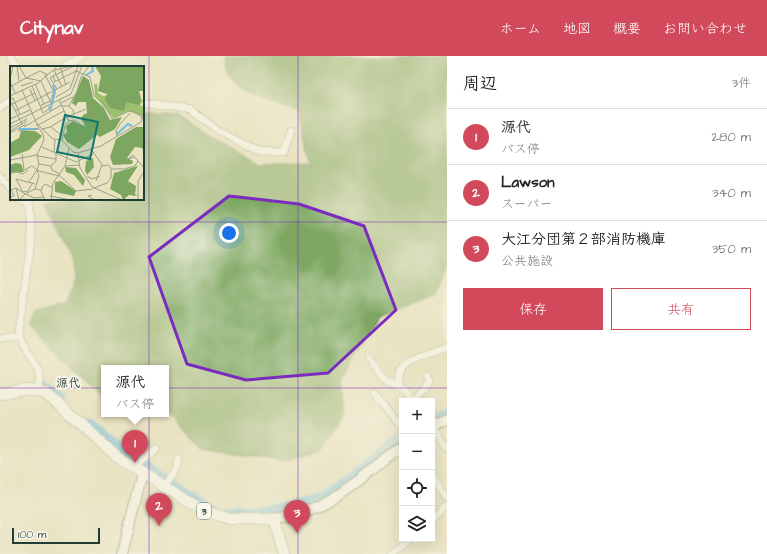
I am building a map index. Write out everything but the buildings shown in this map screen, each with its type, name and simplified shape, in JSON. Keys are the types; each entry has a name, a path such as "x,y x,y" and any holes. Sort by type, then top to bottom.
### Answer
{"main road":[{"path":"0,394 25,390 39,391"},
{"name":"3","path":"39,391 47,394 118,458 166,482 202,510 218,516 244,520 274,518"},
{"path":"435,426 447,420"},
{"path":"284,554 274,518 301,514 327,503 399,449"},
{"path":"122,554 138,467"}],"street":[{"path":"10,56 18,66"},
{"path":"67,66 82,56"},
{"path":"0,108 10,101"},
{"path":"144,102 191,110 217,130 261,153 284,153 292,130"},
{"path":"0,177 10,188"},
{"path":"29,200 32,234 18,327 19,339 40,372 39,391"},
{"path":"0,339 19,339"},
{"path":"397,384 397,378 405,367 447,347"},
{"path":"369,359 387,380 397,384 408,393 411,398"},
{"path":"414,398 426,386 430,380 428,377"},
{"path":"375,393 399,424"},
{"path":"435,431 447,449"},
{"path":"138,467 157,448"},
{"path":"166,482 177,469 179,459"},
{"path":"435,479 447,498"},
{"path":"435,518 447,506"},
{"path":"393,554 407,542"}],"highlighted area":[{"path":"229,196 299,204 364,226 396,310 328,373 246,380 187,364 149,257"}],"green space":[{"path":"224,56 447,56 447,266 436,294 377,317 342,380 345,415 323,449 281,461 203,449 169,415 169,365 101,365 101,396 30,325 37,313 65,305 74,281 73,261 47,200 144,200 144,113 179,116 210,136 261,163 310,162 299,111 251,95 232,80 226,69"}],"waterway":[{"path":"45,385 60,399"},
{"path":"435,419 447,413"},
{"path":"90,425 122,453 200,501 221,511 271,510 294,507 323,498 399,442"}],"place":[{"name":"源代","path":"135,463"},
{"name":"Lawson","path":"159,526"},
{"name":"大江分団第２部消防機庫","path":"297,533"}],"district":[{"name":"源代","path":"68,383"}]}
